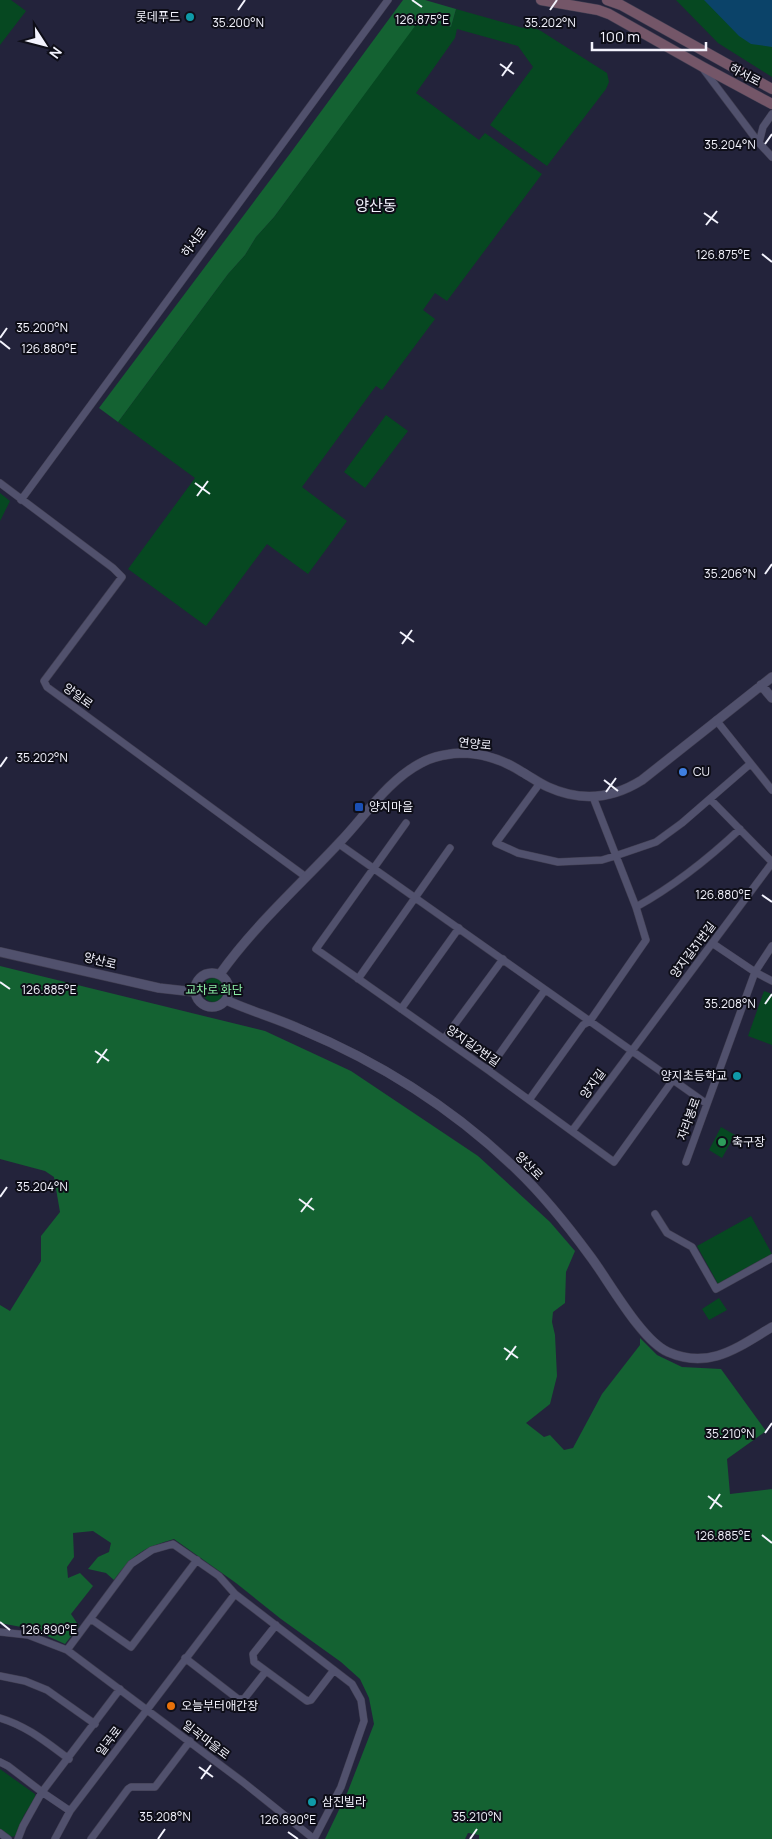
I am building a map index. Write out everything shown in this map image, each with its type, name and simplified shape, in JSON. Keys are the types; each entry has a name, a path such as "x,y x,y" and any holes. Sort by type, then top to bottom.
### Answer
{"main road":[{"name":"하서로","path":"541,0 598,10 609,14 772,104"},
{"name":"하서로","path":"607,0 772,89"}],"street":[{"name":"하서로","path":"21,500 388,0"},
{"path":"703,67 758,144 772,157"},
{"path":"758,144 763,127 772,114"},
{"name":"양일로","path":"0,483 113,568 122,577 44,681 47,687 306,877"},
{"name":"연양로","path":"220,974 234,953 339,844 386,791 420,763 431,758 464,753 486,756 514,767 540,783 569,794 593,797 615,794 628,789 653,772 772,677"},
{"path":"761,685 772,698"},
{"path":"716,720 772,790"},
{"path":"540,783 496,843 518,853 558,862 595,861 656,842 688,818 750,764"},
{"path":"529,1100 583,1025 590,1021 646,940 636,907 593,797"},
{"path":"710,799 772,862"},
{"path":"375,869 406,823"},
{"path":"636,907 658,895 688,874 740,829"},
{"path":"339,844 707,1104"},
{"path":"358,979 450,848"},
{"name":"양지길31번길","path":"632,1051 772,862"},
{"name":"양지길2번길","path":"375,869 316,949 488,1070 614,1162 673,1080"},
{"path":"401,1009 459,928"},
{"path":"712,943 772,981"},
{"name":"자라봉로","path":"686,1162 755,972 772,946"},
{"name":"양산로","path":"0,952 159,988 195,992"},
{"path":"444,1039 503,959"},
{"path":"212,973 220,974 225,978 229,986 226,1000 217,1006 207,1006 200,1002 195,992 195,986 201,977 212,973"},
{"path":"488,1070 545,990"},
{"name":"양산로","path":"226,1000 300,1029 366,1060 434,1102 472,1131 518,1171 557,1214 590,1256 647,1336 666,1351 680,1356 704,1359 718,1356 739,1347 772,1327"},
{"name":"양지길","path":"572,1131 632,1051"},
{"path":"655,1214 667,1233 692,1247 716,1289 772,1258"},
{"path":"67,1650 131,1564 152,1550 173,1544 219,1576 235,1594 352,1684 361,1700 364,1721 341,1787 314,1839"},
{"path":"91,1620 131,1647 197,1560"},
{"name":"일곡로","path":"55,1839 70,1811 235,1594"},
{"path":"276,1625 253,1654 254,1662 307,1701 311,1700 334,1670"},
{"name":"일곡마을로","path":"0,1632 28,1635 67,1650 190,1741 314,1839"},
{"path":"186,1658 238,1699 244,1698 266,1671"},
{"path":"0,1676 25,1681 47,1690 96,1724"},
{"path":"18,1839 42,1792 96,1724 120,1689"},
{"path":"0,1718 30,1731 69,1759"},
{"path":"91,1839 128,1789 131,1787 155,1787 190,1741"},
{"path":"0,1762 70,1811"},
{"path":"0,1833 8,1839"}],"green space":[{"path":"0,0 11,0 26,11 0,45"},
{"path":"403,0 425,0 456,9 451,27 433,22 425,22 415,26 274,217 256,237 245,255 228,274 118,422 99,408"},
{"path":"676,0 772,0 772,77 718,43"},
{"path":"456,9 523,28 527,24 607,73 609,82 606,89 547,166 490,125 533,67 518,46 457,29 455,38 416,93 479,140 485,133 542,174 447,301 435,293 423,310 435,319 382,390 376,386 302,487 347,521 308,574 267,544 206,626 128,569 195,478 118,422 228,274 245,255 256,237 274,217 415,25 431,21 451,27"},
{"path":"386,415 408,431 365,488 344,472"},
{"path":"0,493 10,501 0,521"},
{"path":"0,966 265,1031 351,1071 478,1156 550,1222 575,1251 566,1272 565,1303 553,1312 552,1322 555,1335 557,1376 550,1404 526,1423 544,1437 550,1435 564,1450 573,1448 602,1394 640,1345 640,1338 657,1355 682,1367 721,1369 766,1431 727,1459 730,1494 772,1489 772,1839 479,1839 479,1835 468,1833 465,1839 325,1839 348,1791 374,1724 369,1698 360,1679 341,1662 174,1539 140,1553 127,1564 114,1580 106,1573 88,1569 98,1557 109,1552 111,1543 93,1531 73,1533 74,1557 67,1567 68,1578 80,1573 93,1586 71,1614 79,1626 65,1644 32,1629 0,1623 0,1305 10,1311 41,1261 41,1236 60,1212 54,1177 45,1171 0,1159"},
{"name":"교차로 화단","path":"214,978 223,981 226,990 223,999 214,1002 205,999 202,990 205,981"},
{"path":"764,991 772,994 772,1045 748,1036"},
{"name":"축구장","path":"721,1127 735,1135 722,1158 709,1150"},
{"path":"751,1216 772,1254 718,1284 697,1246"},
{"path":"719,1298 727,1310 709,1320 702,1309"},
{"path":"0,1769 35,1794 35,1799 24,1815 16,1836 9,1837 0,1830"}],"water":[{"path":"704,0 772,0 772,47 751,44 739,36"}],"place":[{"name":"롯데푸드","path":"190,17"},
{"name":"CU","path":"683,772"},
{"name":"양지마을","path":"359,807"},
{"name":"양지초등학교","path":"737,1076"},
{"name":"축구장","path":"722,1142"},
{"name":"오늘부터애간장","path":"171,1706"},
{"name":"삼진빌라","path":"312,1802"}],"district":[{"name":"양산동","path":"376,206"}]}
